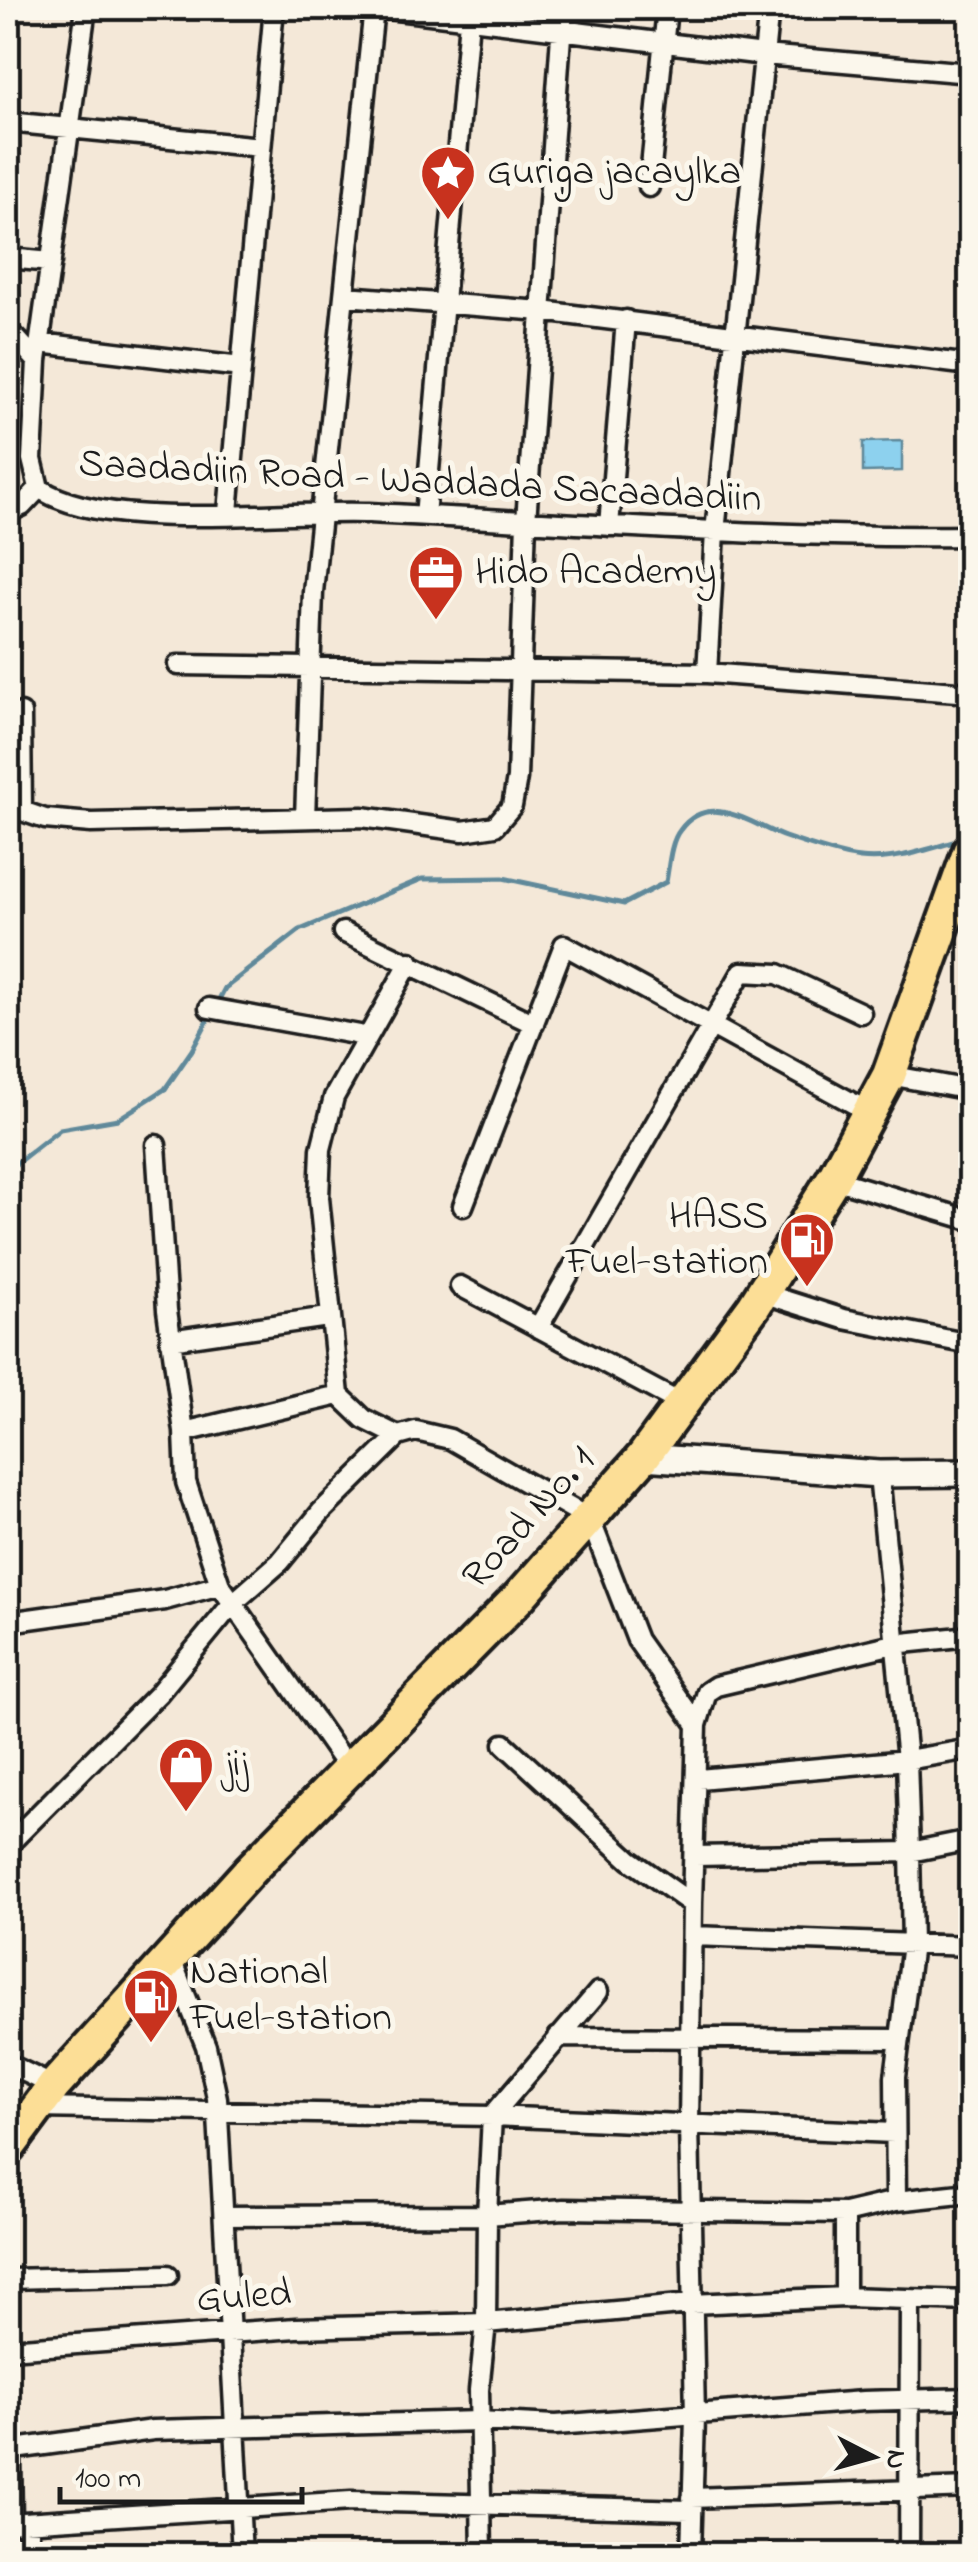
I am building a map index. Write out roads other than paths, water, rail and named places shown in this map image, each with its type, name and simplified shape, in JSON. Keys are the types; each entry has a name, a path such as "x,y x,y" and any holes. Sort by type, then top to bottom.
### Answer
{"highway":[{"name":"Road No. 1","path":"8,2148 45,2097 170,1957 348,1768 520,1596 644,1457 762,1293 833,1179 889,1074 969,861"}],"main road":[{"path":"644,1457 878,1474 970,1473"}],"street":[{"name":"Saadadiin Road - Waddada Sacaadadiin","path":"86,8 39,352 32,459 39,488 58,502 90,509 323,512 715,532 970,536"},
{"path":"228,512 274,8"},
{"path":"305,818 312,610 377,8 478,16 560,31 764,55 970,73"},
{"path":"21,713 22,811 90,823 362,817 463,832 494,826 512,806 517,778 526,522 563,8"},
{"path":"649,186 666,8"},
{"path":"707,673 715,532 769,8"},
{"path":"425,516 444,304 478,16"},
{"path":"8,122 261,147"},
{"path":"8,258 51,262"},
{"path":"345,296 626,320 970,365"},
{"path":"609,526 626,320"},
{"path":"8,338 16,338 39,352 241,367"},
{"path":"8,512 22,506 39,488"},
{"path":"178,666 707,673 970,692"},
{"path":"343,932 534,1024"},
{"path":"463,1206 564,946 869,1112"},
{"path":"398,1436 364,1420 339,1395 328,1317 319,1198 321,1149 334,1096 410,962"},
{"path":"538,1328 742,972 778,974 861,1013"},
{"path":"209,1008 365,1036"},
{"path":"889,1074 970,1090"},
{"path":"156,1145 170,1340 184,1432 186,1482 220,1585 348,1768"},
{"path":"833,1179 970,1220"},
{"path":"460,1286 682,1404"},
{"path":"762,1293 844,1319 970,1344"},
{"path":"170,1340 328,1317"},
{"path":"184,1432 339,1395"},
{"path":"8,1845 158,1694 232,1604 280,1562 321,1512 398,1436 416,1431 450,1439 590,1518 637,1640 698,1726"},
{"path":"878,1474 907,1760 910,1852 912,1944 894,2133 896,2201"},
{"path":"8,1622 165,1600 220,1585"},
{"path":"691,2554 695,2416 691,2304 692,1904 698,1726 706,1692 716,1686 894,1644 970,1636"},
{"path":"504,1744 630,1860 692,1904"},
{"path":"699,1779 907,1760 970,1749"},
{"path":"694,1856 910,1852 970,1840"},
{"path":"693,1936 970,1946"},
{"path":"170,1957 206,2046 218,2113 226,2335 242,2510 242,2554"},
{"path":"482,2554 479,2420 492,2116 598,1992"},
{"path":"558,2037 900,2039"},
{"path":"8,2064 45,2097 218,2113 492,2116 894,2133"},
{"path":"224,2216 487,2216 564,2209 845,2213 896,2201 970,2193"},
{"path":"845,2213 845,2297"},
{"path":"8,2279 168,2275"},
{"name":"Guled","path":"8,2349 296,2328 486,2323 691,2304 845,2297 970,2301"},
{"path":"909,2554 910,2302"},
{"path":"30,2554 16,2522 9,2450 152,2430 479,2420 556,2425 907,2399 970,2398"},
{"path":"16,2522 350,2501 566,2510 970,2488"}],"water":[{"path":"902,441 902,471 863,472 863,442"}],"waterway":[{"path":"8,1170 60,1129 118,1119 165,1089 192,1050 225,988 300,930 422,879 503,878 624,904 666,882 672,848 680,830 692,818 718,811 785,837 860,858 898,856 960,840"}],"place":[{"name":"Guriga jacaylka","path":"448,222"},
{"name":"Hido Academy","path":"436,622"},
{"name":"HASS Fuel-station","path":"807,1289"},
{"name":"jij","path":"186,1814"},
{"name":"National Fuel-station","path":"151,2045"}]}
